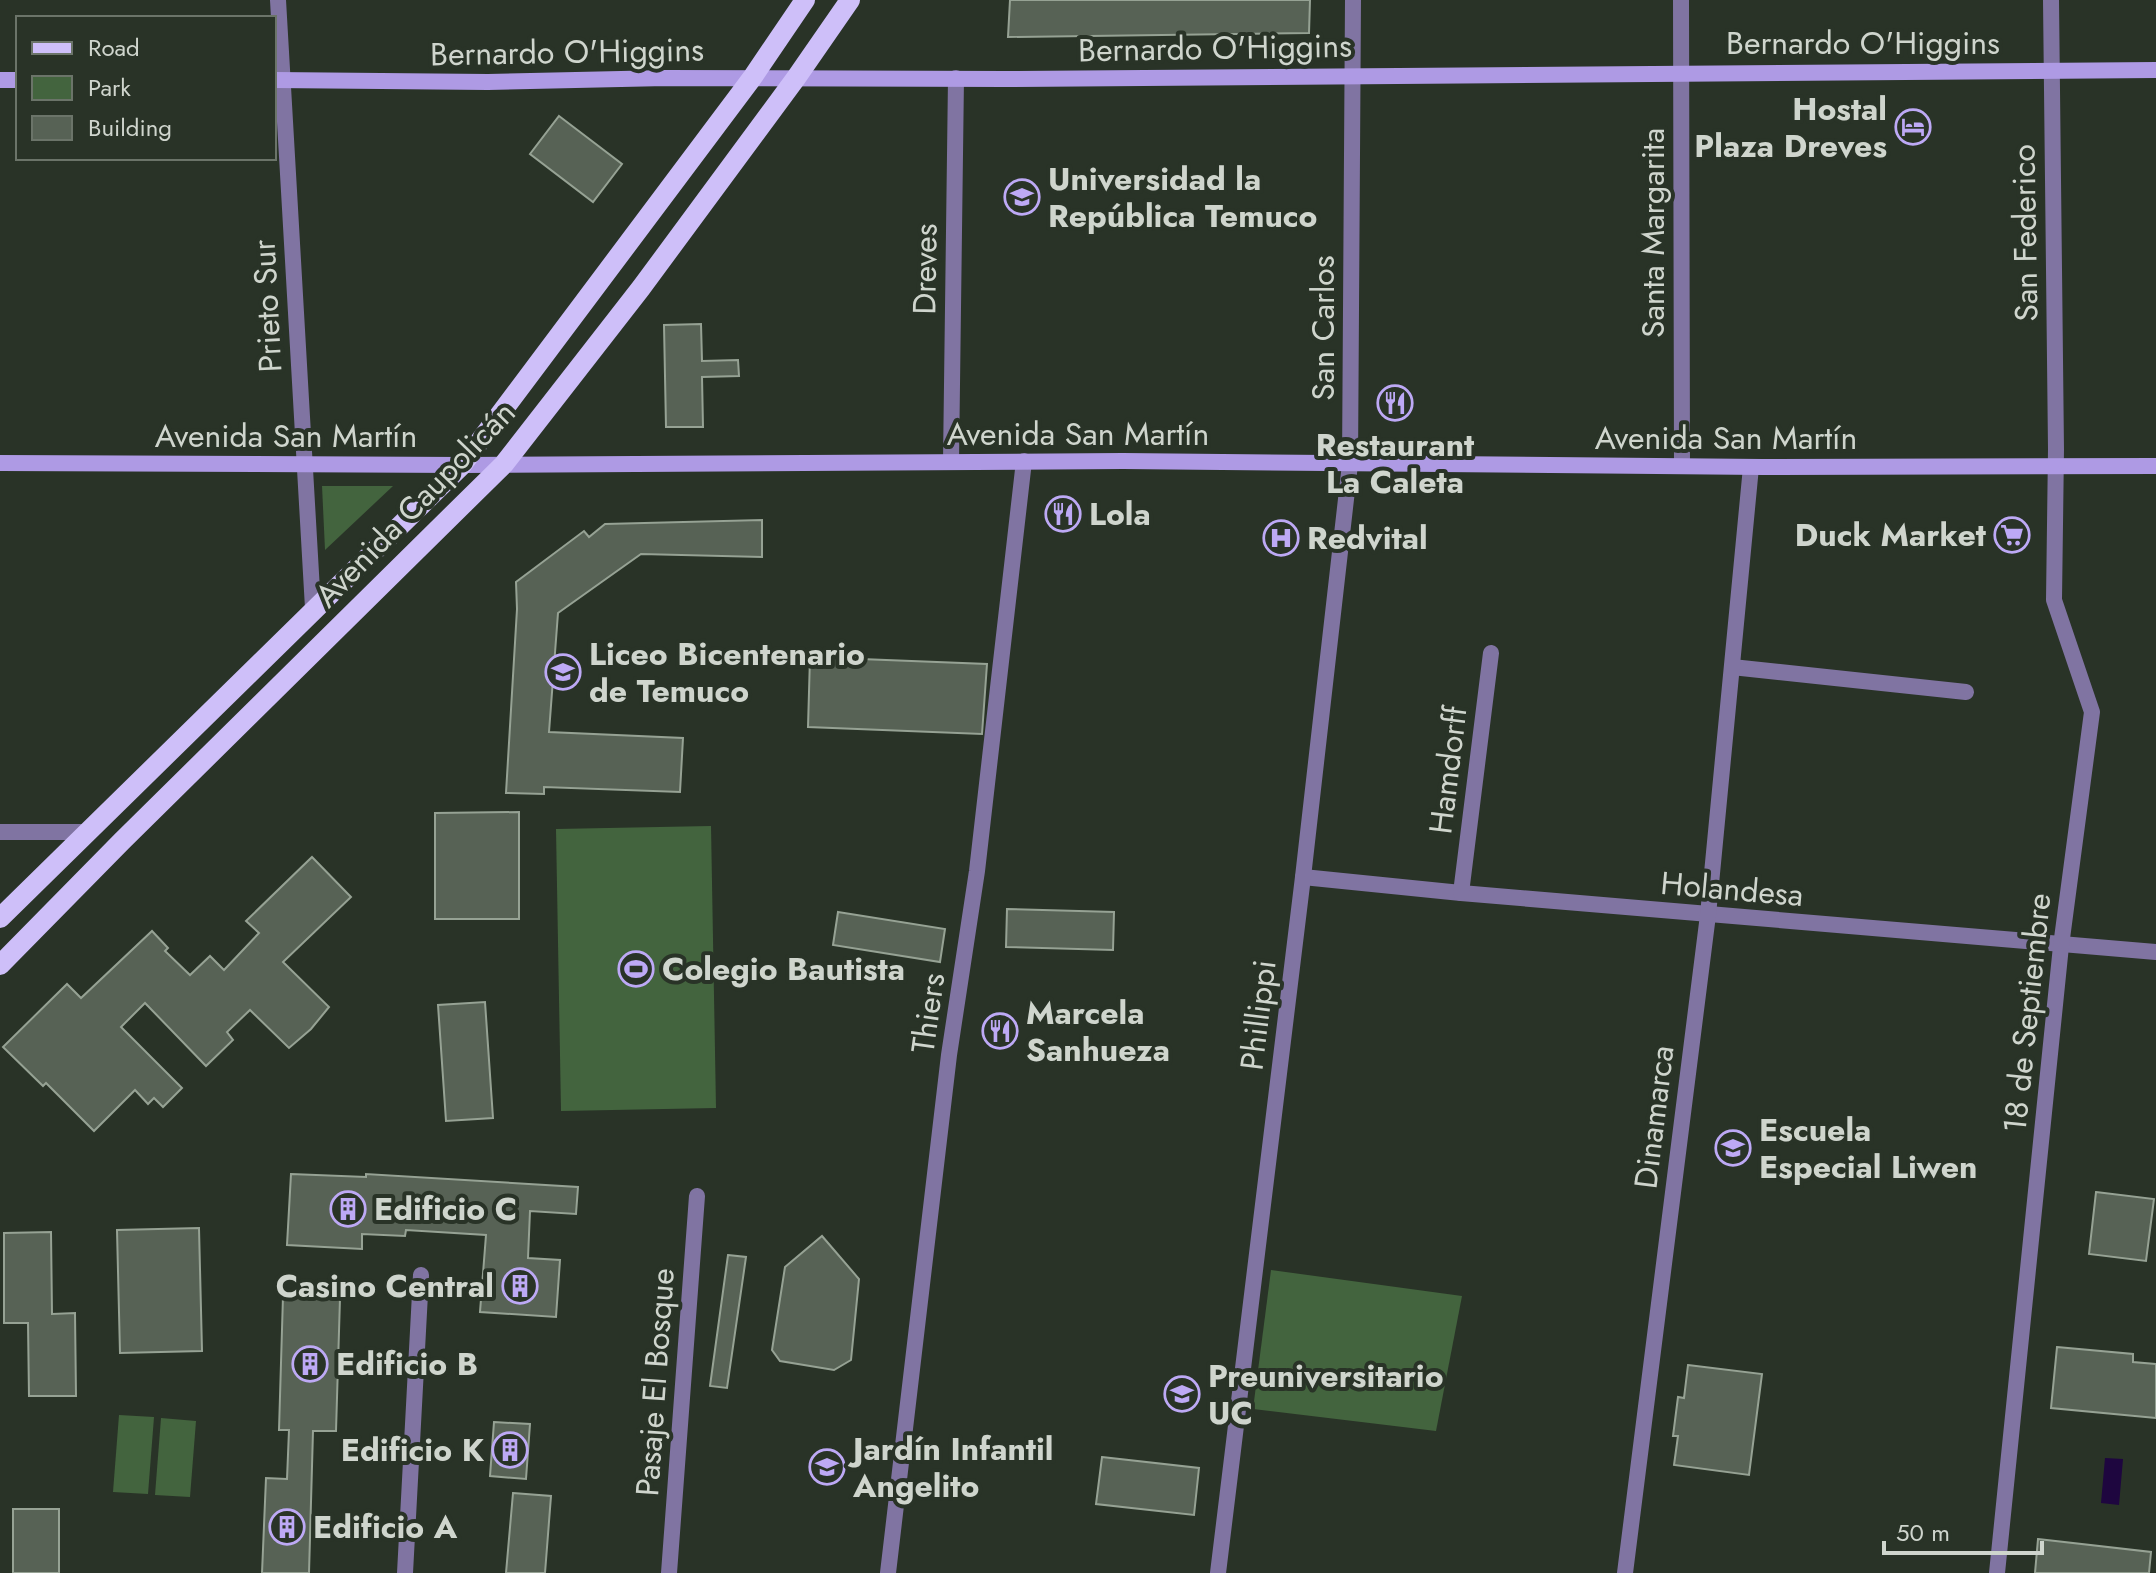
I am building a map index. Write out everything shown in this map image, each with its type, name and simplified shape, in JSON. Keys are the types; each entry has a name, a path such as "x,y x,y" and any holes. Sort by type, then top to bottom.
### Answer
{"main road":[{"name":"Avenida Caupolicán","path":"0,918 462,465 752,78 805,0"},
{"name":"Avenida Caupolicán","path":"0,965 504,464 641,288 850,0"},
{"name":"Bernardo O'Higgins","path":"278,80 488,82 2156,70"},
{"name":"Avenida San Martín","path":"0,463 462,465 1024,461 1751,467 2156,466"}],"street":[{"name":"Prieto Sur","path":"278,0 278,80 313,608"},
{"name":"San Carlos","path":"1350,464 1353,0"},
{"name":"Santa Margarita","path":"1681,0 1682,465"},
{"name":"San Federico","path":"2051,0 2056,465"},
{"name":"Dreves","path":"951,461 956,78"},
{"name":"Thiers","path":"888,1573 949,1055 977,871 1024,461"},
{"name":"Phillippi","path":"1218,1573 1350,464"},
{"name":"18 de Septiembre","path":"1997,1573 2061,946 2092,712 2054,600 2056,465"},
{"name":"Dinamarca","path":"1625,1573 1708,915 1751,467"},
{"name":"Hamdorff","path":"1461,893 1491,653"},
{"path":"1732,667 1966,692"},
{"path":"0,832 87,832"},
{"name":"Holandesa","path":"1303,877 2156,952"},
{"name":"Pasaje El Bosque","path":"669,1573 697,1196"},
{"path":"405,1573 421,1275"}],"green space":[{"path":"322,486 393,486 325,550"},
{"name":"Colegio Bautista","path":"711,826 716,1108 561,1111 556,829"},
{"path":"1271,1270 1462,1296 1436,1431 1253,1409"},
{"path":"119,1415 154,1417 148,1494 113,1492"},
{"path":"161,1418 196,1421 190,1497 155,1495"}],"shaded area":[{"path":"2105,1458 2123,1459 2119,1505 2101,1503"}],"building":[{"path":"1010,0 1310,0 1309,33 1008,37"},
{"path":"559,116 622,164 593,202 530,154"},
{"path":"701,324 702,361 738,360 739,376 702,377 703,427 666,427 664,325"},
{"path":"762,520 762,557 641,554 558,613 549,732 683,738 680,792 544,787 544,794 506,793 516,582 584,531 589,537 605,524"},
{"path":"810,657 987,664 982,734 808,727"},
{"path":"519,812 519,919 435,919 435,813"},
{"path":"312,857 351,897 283,962 329,1007 311,1029 289,1048 250,1010 227,1032 233,1040 206,1066 145,1003 121,1027 182,1088 163,1107 154,1098 148,1104 135,1090 94,1131 46,1083 43,1086 3,1047 67,984 81,998 152,931 168,948 165,951 190,975 210,956 224,970 259,933 246,921"},
{"path":"1007,909 1114,912 1113,950 1006,947"},
{"path":"838,912 945,929 940,962 833,945"},
{"path":"485,1002 493,1118 446,1121 438,1005"},
{"path":"291,1174 366,1177 366,1174 578,1187 576,1214 530,1211 528,1258 560,1260 556,1317 480,1312 486,1235 406,1230 405,1236 362,1234 362,1249 287,1245"},
{"path":"2096,1192 2154,1199 2146,1261 2089,1254"},
{"path":"199,1228 202,1351 120,1353 117,1230"},
{"path":"51,1232 52,1314 75,1313 76,1396 29,1396 28,1323 4,1323 4,1233"},
{"path":"822,1236 859,1279 851,1360 834,1370 780,1361 772,1350 785,1267"},
{"path":"728,1255 746,1257 727,1388 710,1386"},
{"path":"283,1296 340,1298 336,1431 313,1431 309,1573 262,1573 266,1478 287,1479 289,1430 279,1430"},
{"path":"2057,1347 2133,1354 2133,1362 2156,1364 2156,1418 2051,1408"},
{"path":"1688,1365 1762,1374 1749,1475 1674,1465 1678,1436 1673,1436 1678,1397 1684,1398"},
{"name":"Edificio K","path":"494,1422 530,1424 526,1479 490,1476"},
{"path":"1102,1457 1199,1468 1194,1515 1096,1504"},
{"path":"513,1493 551,1496 545,1573 506,1573"},
{"path":"13,1509 59,1509 59,1573 13,1573"},
{"path":"2038,1539 2151,1552 2149,1573 2035,1573"}],"place":[{"name":"Hostal Plaza Dreves","path":"1913,127"},
{"name":"Universidad la República Temuco","path":"1022,197"},
{"name":"Restaurant La Caleta","path":"1395,403"},
{"name":"Lola","path":"1063,514"},
{"name":"Duck Market","path":"2012,535"},
{"name":"Redvital","path":"1281,538"},
{"name":"Liceo Bicentenario de Temuco","path":"563,672"},
{"name":"Colegio Bautista","path":"636,969"},
{"name":"Marcela Sanhueza","path":"1000,1031"},
{"name":"Escuela Especial Liwen","path":"1733,1148"},
{"name":"Edificio C","path":"348,1209"},
{"name":"Casino Central","path":"520,1286"},
{"name":"Edificio B","path":"310,1364"},
{"name":"Preuniversitario UC","path":"1182,1394"},
{"name":"Edificio K","path":"510,1450"},
{"name":"Jardín Infantil Angelito","path":"827,1467"},
{"name":"Edificio A","path":"287,1527"}]}
